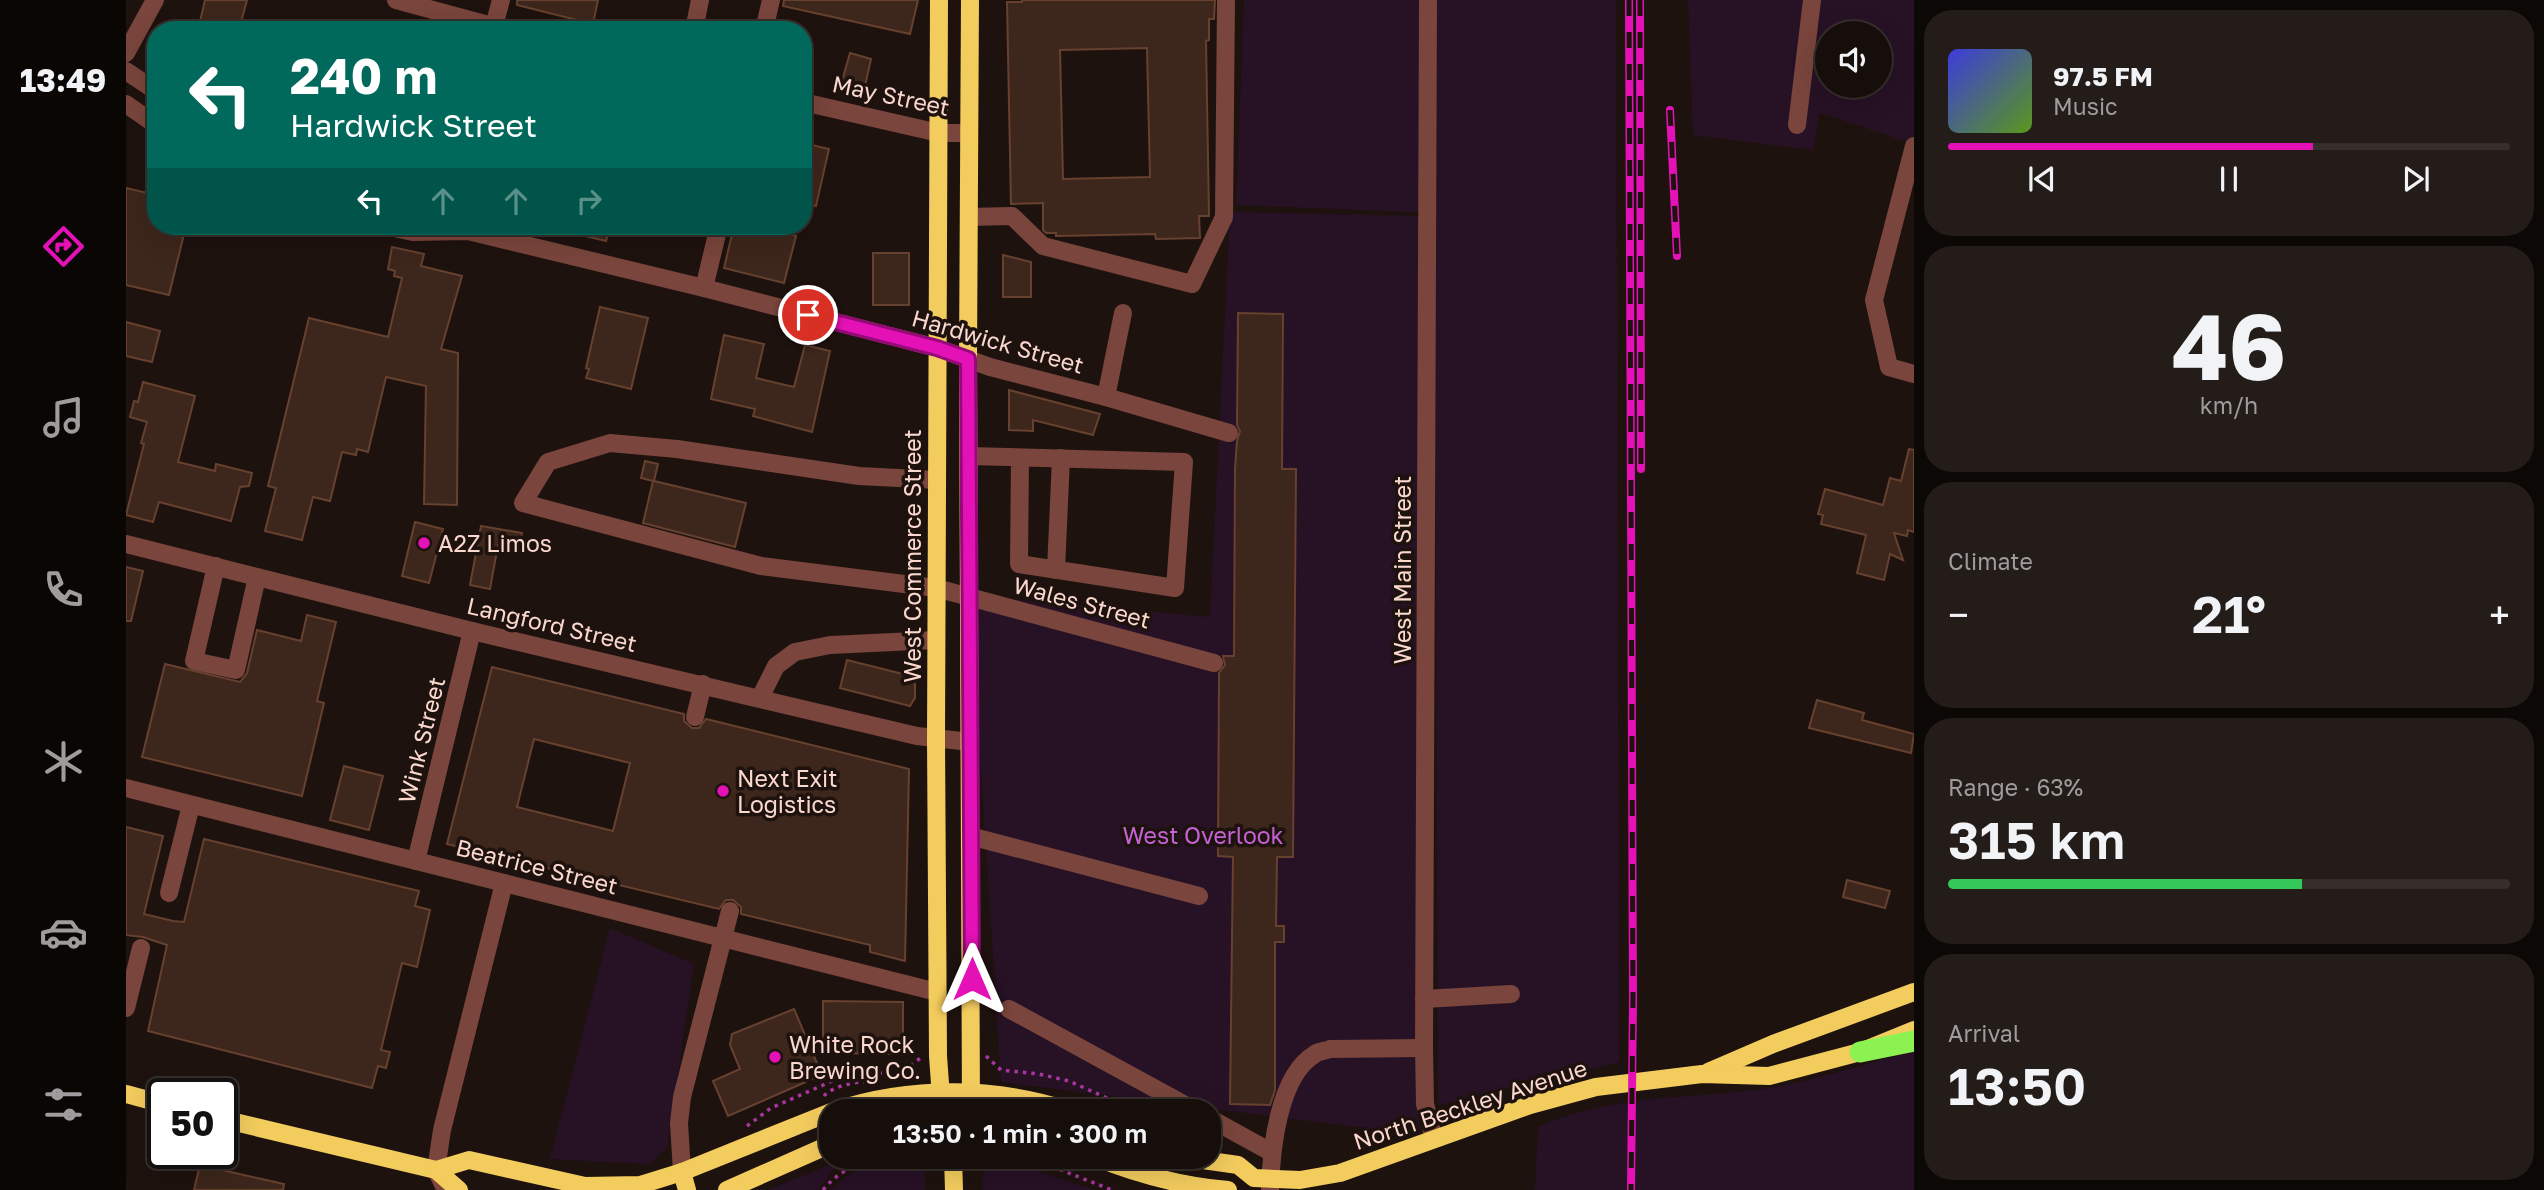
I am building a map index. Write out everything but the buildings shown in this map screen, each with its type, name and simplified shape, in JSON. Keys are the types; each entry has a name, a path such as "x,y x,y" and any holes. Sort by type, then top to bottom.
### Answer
{"highway":[{"path":"1860,1052 1914,1041"}],"main road":[{"name":"West Commerce Street","path":"939,0 936,739 937,992 941,1099"},
{"path":"970,0 968,359 971,1099"},
{"name":"North Beckley Avenue","path":"1702,1074 1773,1044 1914,992"},
{"name":"North Beckley Avenue","path":"1221,1163 1238,1166 1265,1183 1300,1180 1340,1172 1530,1105 1596,1087 1702,1074 1769,1076 1860,1052 1914,1030"},
{"path":"126,1094 147,1100"},
{"path":"877,1099 903,1094 927,1099"},
{"path":"983,1099 1000,1095 1025,1099"},
{"path":"436,1170 469,1160 585,1185 640,1185 684,1181 819,1118"},
{"path":"238,1123 436,1170 459,1190"},
{"path":"727,1190 819,1149"},
{"path":"954,1190 955,1169"},
{"path":"1126,1169 1189,1186 1228,1190"},
{"path":"1236,1190 1265,1183"}],"street":[{"path":"126,53 155,0"},
{"path":"396,0 475,21"},
{"path":"500,0 501,21"},
{"path":"696,21 699,0"},
{"path":"766,21 771,0"},
{"path":"969,217 1012,216 1044,246 1192,284 1224,217 1226,0"},
{"name":"West Main Street","path":"1428,0 1424,1048 1425,1104 1434,1139"},
{"path":"1797,125 1812,0"},
{"path":"126,71 147,85"},
{"path":"126,104 147,119"},
{"name":"May Street","path":"812,104 939,134 970,133"},
{"path":"1914,146 1874,300 1889,367 1914,374"},
{"name":"Hardwick Street","path":"492,235 937,348 990,367 1229,433"},
{"path":"704,288 717,235"},
{"path":"1106,397 1123,313"},
{"name":"Wales Street","path":"937,480 859,476 677,449 610,443 548,462 523,503 761,566 936,588 1214,663"},
{"path":"969,456 1184,462 1175,588 1019,564 1020,458"},
{"path":"1056,570 1061,458"},
{"name":"Langford Street","path":"126,544 472,631 936,739 970,742"},
{"path":"216,566 194,662 236,670 257,577"},
{"name":"Wink Street","path":"416,861 472,631"},
{"path":"760,698 776,666 795,652 830,645 936,640"},
{"path":"695,717 703,684"},
{"name":"Beatrice Street","path":"126,788 937,992"},
{"path":"169,893 191,805"},
{"path":"970,836 1199,896"},
{"path":"446,1190 436,1170 442,1130 504,883"},
{"path":"684,1181 679,1123 682,1097 730,911"},
{"path":"126,1005 141,948"},
{"path":"1424,999 1511,994"},
{"path":"1009,1009 1174,1099"},
{"path":"1265,1183 1281,1105 1300,1067 1316,1053 1351,1048 1424,1048"},
{"path":"1221,1125 1271,1152"}],"path":[{"path":"741,1128 771,1108 846,1075 902,1072 921,1056"},
{"path":"987,1056 1002,1070 1069,1081 1109,1099"},
{"path":"846,1075 850,1085"},
{"path":"823,1190 833,1177 847,1169"},
{"path":"1060,1169 1112,1190"}],"green space":[{"path":"1244,0 1616,0 1619,1062 1438,1105 1434,213 1236,205"},
{"path":"1688,0 1914,0 1914,144 1820,113 1813,150 1693,135"},
{"name":"West Overlook","path":"1230,212 1420,216 1420,1135 1221,1110 1221,1099 1135,1099 1001,1082 970,596 1210,617"},
{"path":"610,928 694,964 667,1148 649,1164 550,1159"},
{"path":"1914,1051 1914,1190 1535,1190 1538,1127 1567,1116 1595,1108 1652,1099 1787,1085"},
{"path":"819,1169 834,1169 818,1190 768,1190"},
{"path":"864,1169 920,1169 925,1171 925,1190 831,1190 853,1173"},
{"path":"983,1169 1030,1169 1094,1190 982,1190"}],"railway":[{"path":"1629,0 1633,999 1631,1190"},
{"path":"1640,0 1641,469"},
{"path":"1670,110 1677,256"}],"place":[{"name":"A2Z Limos","path":"424,543"},
{"name":"Next Exit Logistics","path":"723,791"},
{"name":"White Rock Brewing Co.","path":"775,1057"}],"route":[{"path":"808,315 937,348 968,359 972,979"}]}
